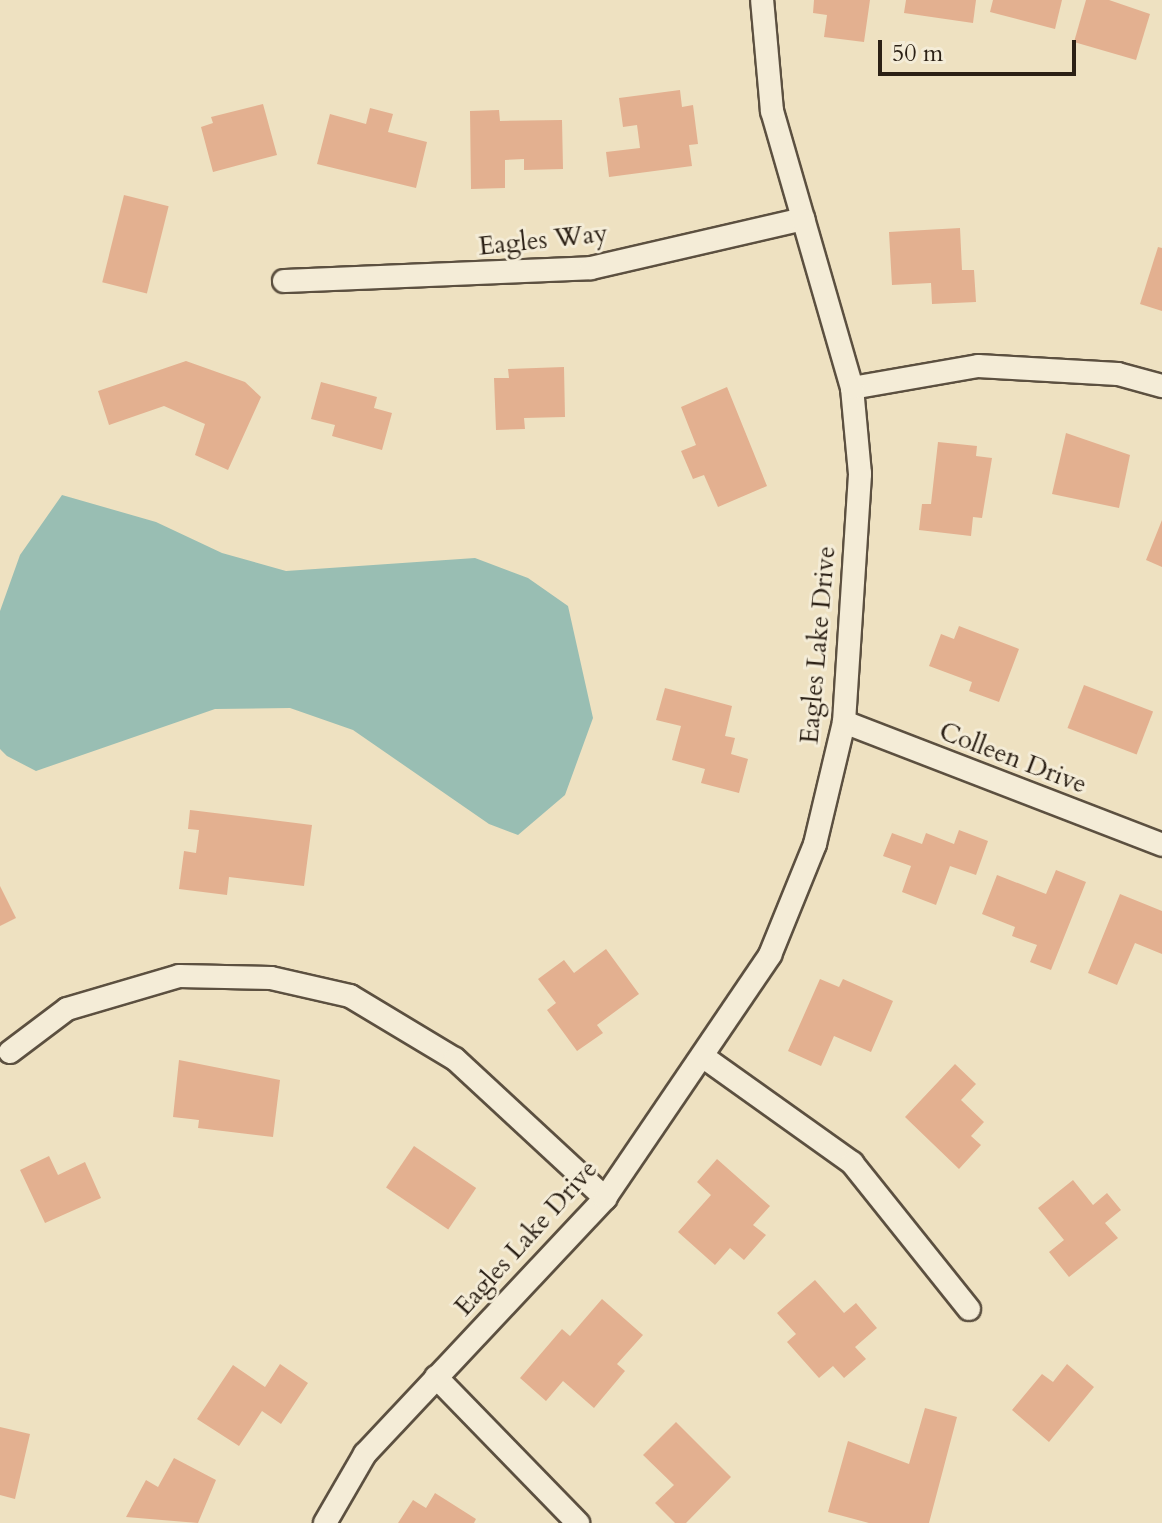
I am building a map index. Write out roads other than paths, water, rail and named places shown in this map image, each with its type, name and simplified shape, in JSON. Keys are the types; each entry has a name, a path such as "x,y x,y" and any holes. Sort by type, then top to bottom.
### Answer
{"street":[{"name":"Eagles Lake Drive","path":"325,1523 365,1454 605,1198 705,1058 776,941 815,844 844,722 860,474 852,388 772,111 762,0"},
{"name":"Eagles Way","path":"284,281 591,268 803,219"},
{"path":"852,388 978,366 1118,374 1162,386"},
{"name":"Colleen Drive","path":"844,722 1162,845"},
{"path":"10,1052 67,1009 179,976 271,978 350,996 455,1059 605,1198"},
{"path":"705,1058 852,1163 969,1309"},
{"path":"436,1377 578,1523"}],"water":[{"path":"62,495 156,522 222,553 286,571 475,558 528,578 568,606 593,718 565,795 518,835 489,824 353,730 290,708 215,709 36,771 7,756 0,749 0,611 20,555"}]}
